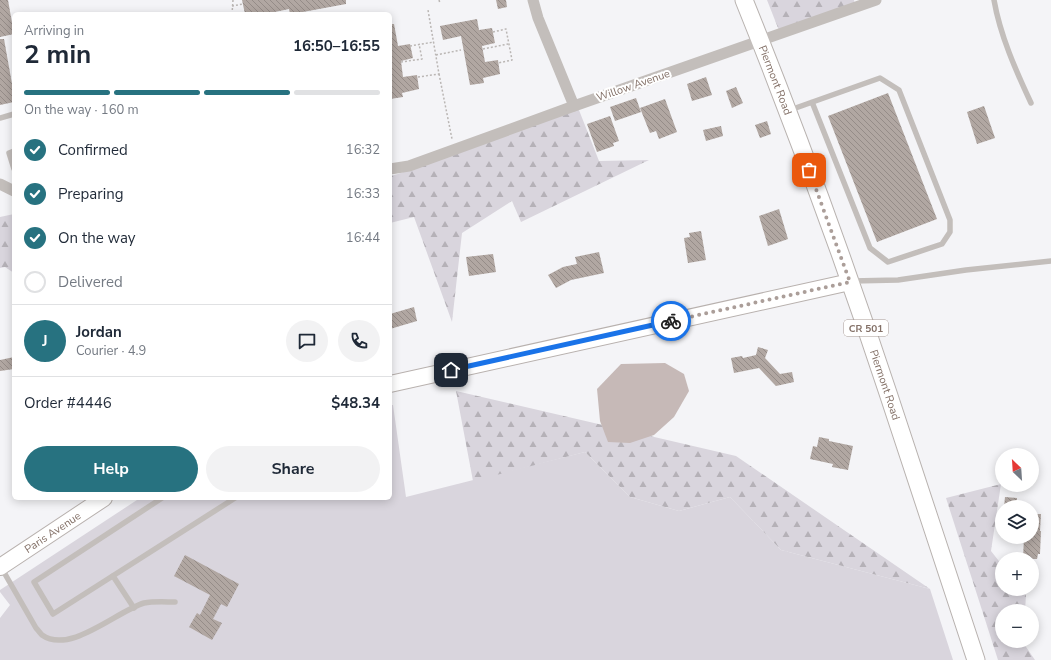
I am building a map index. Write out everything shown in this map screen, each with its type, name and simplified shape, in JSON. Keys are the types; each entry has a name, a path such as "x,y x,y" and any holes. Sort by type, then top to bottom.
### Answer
{"main road":[{"name":"Piermont Road","path":"744,0 788,111 850,282 888,392 976,660"}],"street":[{"path":"533,0 538,18 574,106"},
{"name":"Willow Avenue","path":"392,169 408,166 454,150 859,3 876,0"},
{"path":"0,184 12,190"},
{"path":"392,384 850,282"},
{"name":"Paris Avenue","path":"0,567 101,500"}],"lane":[{"path":"994,0 997,15 1011,56 1031,103"},
{"path":"788,111 812,102 880,78 899,90 950,220 950,232 942,244 888,262 870,248 812,102"},
{"path":"0,118 12,115"},
{"path":"12,152 9,153 12,163"},
{"path":"850,282 898,280 966,270 1051,261"},
{"path":"159,500 34,582 53,614 231,500"},
{"path":"0,567 36,628 42,635 50,639 65,640 80,635 144,603 175,602"},
{"path":"113,576 134,608"}],"path":[{"path":"232,12 233,0"},
{"path":"232,6 243,4"},
{"path":"428,10 454,150"},
{"path":"493,32 506,29 512,60 498,62"},
{"path":"410,46 434,42"},
{"path":"401,62 422,59 419,44"},
{"path":"483,49 509,44"},
{"path":"436,55 461,50"},
{"path":"418,77 439,74"}],"green space":[{"path":"767,0 854,0 856,10 780,33"},
{"path":"577,105 599,161 649,160 521,222 512,201 462,233 452,322 414,217 392,222 392,176"},
{"path":"12,214 12,272 5,267 0,268 0,217"},
{"path":"456,391 736,456 930,589 781,550 730,497 679,511 630,497 585,452 473,481"},
{"path":"393,405 406,497 585,452 630,497 679,511 730,497 781,550 930,589 953,660 0,660 0,618 10,605 0,590 137,500 392,500"},
{"path":"995,486 995,492 1000,492 999,500 995,500 995,524 991,551 995,556 995,596 1026,596 1025,604 995,604 995,648 1027,648 1035,660 998,660 946,498"}],"shaded area":[{"path":"665,363 684,374 689,391 674,417 654,435 630,443 608,442 600,421 597,389 621,364"}],"building":[{"path":"0,0 8,0 12,23 12,34 0,37"},
{"path":"242,0 346,0 346,4 303,12 290,12 289,9 275,12 245,12"},
{"path":"496,0 506,0 507,7 498,9"},
{"path":"477,19 479,30 492,28 495,43 482,46 485,62 498,60 500,74 483,78 484,83 470,85 461,36 443,40 440,26"},
{"path":"392,24 394,24 398,46 410,44 413,58 401,61 403,77 417,75 419,89 402,93 403,97 392,99"},
{"path":"0,39 4,39 12,84 12,102 0,105"},
{"path":"706,77 712,95 692,101 687,84"},
{"path":"736,87 743,103 732,108 726,91"},
{"path":"888,93 937,219 877,242 828,116"},
{"path":"636,98 641,112 615,121 610,107"},
{"path":"665,99 677,132 659,139 656,131 650,133 640,108"},
{"path":"984,106 995,138 977,144 967,112"},
{"path":"610,116 619,141 613,143 614,146 597,152 587,124"},
{"path":"767,121 771,134 760,138 755,125"},
{"path":"721,126 723,136 706,141 703,130"},
{"path":"779,209 788,239 768,246 759,216"},
{"path":"701,231 706,260 688,263 684,238 690,237 689,233"},
{"path":"599,252 604,273 571,280 556,288 548,275 563,267 577,264 575,257"},
{"path":"493,254 496,272 469,276 466,257"},
{"path":"414,307 417,321 392,328 392,313"},
{"path":"758,347 768,350 765,358 780,374 792,372 794,382 776,386 759,368 734,373 731,358 742,356 743,358 756,355"},
{"path":"12,357 12,369 0,371 0,360"},
{"path":"819,437 829,439 829,441 853,446 848,470 832,467 833,464 810,459 813,446 817,447"},
{"path":"1005,497 1017,498 1017,500 1005,500"},
{"path":"1039,514 1041,514 1040,554 1039,552 1023,552 1024,544 1039,544"},
{"path":"185,555 239,584 227,607 221,604 213,619 222,623 212,640 189,627 197,613 200,615 210,595 174,576"}],"way so far":[{"path":"671,321 850,282 809,170"}],"route":[{"path":"451,370 671,321"}]}
